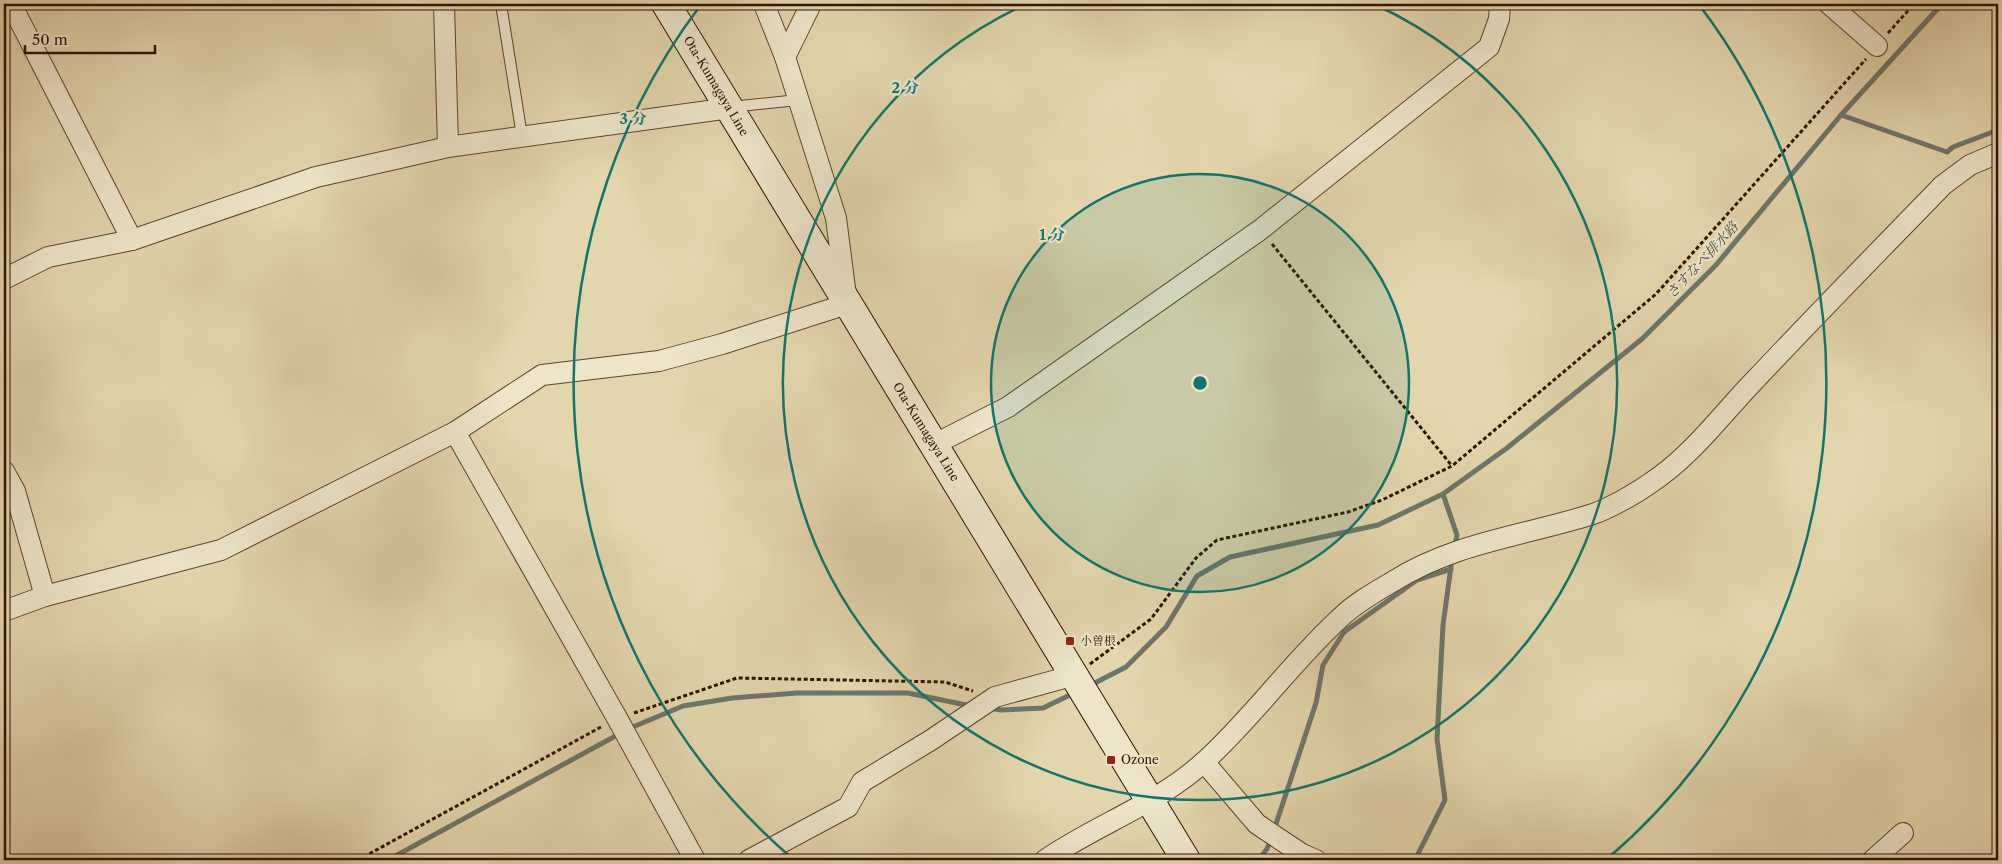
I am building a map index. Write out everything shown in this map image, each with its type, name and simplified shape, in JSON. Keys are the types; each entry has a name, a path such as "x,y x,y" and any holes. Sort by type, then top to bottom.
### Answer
{"main road":[{"name":"Ota-Kumagaya Line","path":"666,4 1186,860"}],"street":[{"path":"11,4 132,240"},
{"path":"444,4 448,147"},
{"path":"4,611 44,596 220,550 455,432 542,375 659,361 722,344 847,304 836,218 784,57 764,4"},
{"path":"784,57 811,4"},
{"path":"933,444 1008,407 1260,230 1489,46 1499,18 1500,4"},
{"path":"1829,4 1877,46"},
{"path":"4,279 48,257 132,240 316,176 448,147 730,108"},
{"path":"1045,860 1065,846 1150,801 1204,762 1269,696 1296,663 1342,615 1394,580 1442,557 1482,542 1596,513 1649,484 1691,450 1754,380 1943,185 1970,165 1998,154"},
{"path":"455,432 695,860"},
{"path":"4,471 15,491 44,596"},
{"path":"749,860 848,808 862,782 931,740 994,697 1080,684"},
{"path":"1204,762 1257,824 1302,854 1316,860"},
{"path":"1873,860 1902,833"}],"lane":[{"path":"501,4 522,136"},
{"path":"730,108 798,100"}],"path":[{"path":"1080,684 1151,619 1196,558 1218,540 1348,512 1382,500 1452,466 1656,294 1914,4"},
{"path":"1260,230 1452,466"},
{"path":"358,860 617,718 737,678 945,682 994,697"}],"waterway":[{"name":"さすなべ排水路","path":"1089,686 1126,667 1166,627 1197,576 1230,557 1378,525 1443,494 1507,448 1642,339 1716,265 1841,115 1942,4"},
{"path":"1841,115 1947,152 1953,147 1998,130"},
{"path":"1443,494 1457,535 1455,546"},
{"path":"1415,860 1445,800 1437,739 1443,625 1452,559"},
{"path":"1274,830 1316,703 1323,665 1344,632 1417,580 1451,569"},
{"path":"628,729 683,706 732,698 797,693 908,693 971,706"},
{"path":"989,708 1001,710 1043,708 1074,693"},
{"path":"388,860 621,733"},
{"path":"1258,860 1267,849 1271,838"},
{"path":"1989,860 1998,852"}],"place":[{"name":"小曽根","path":"1070,641"},
{"name":"Ozone","path":"1111,760"}]}
